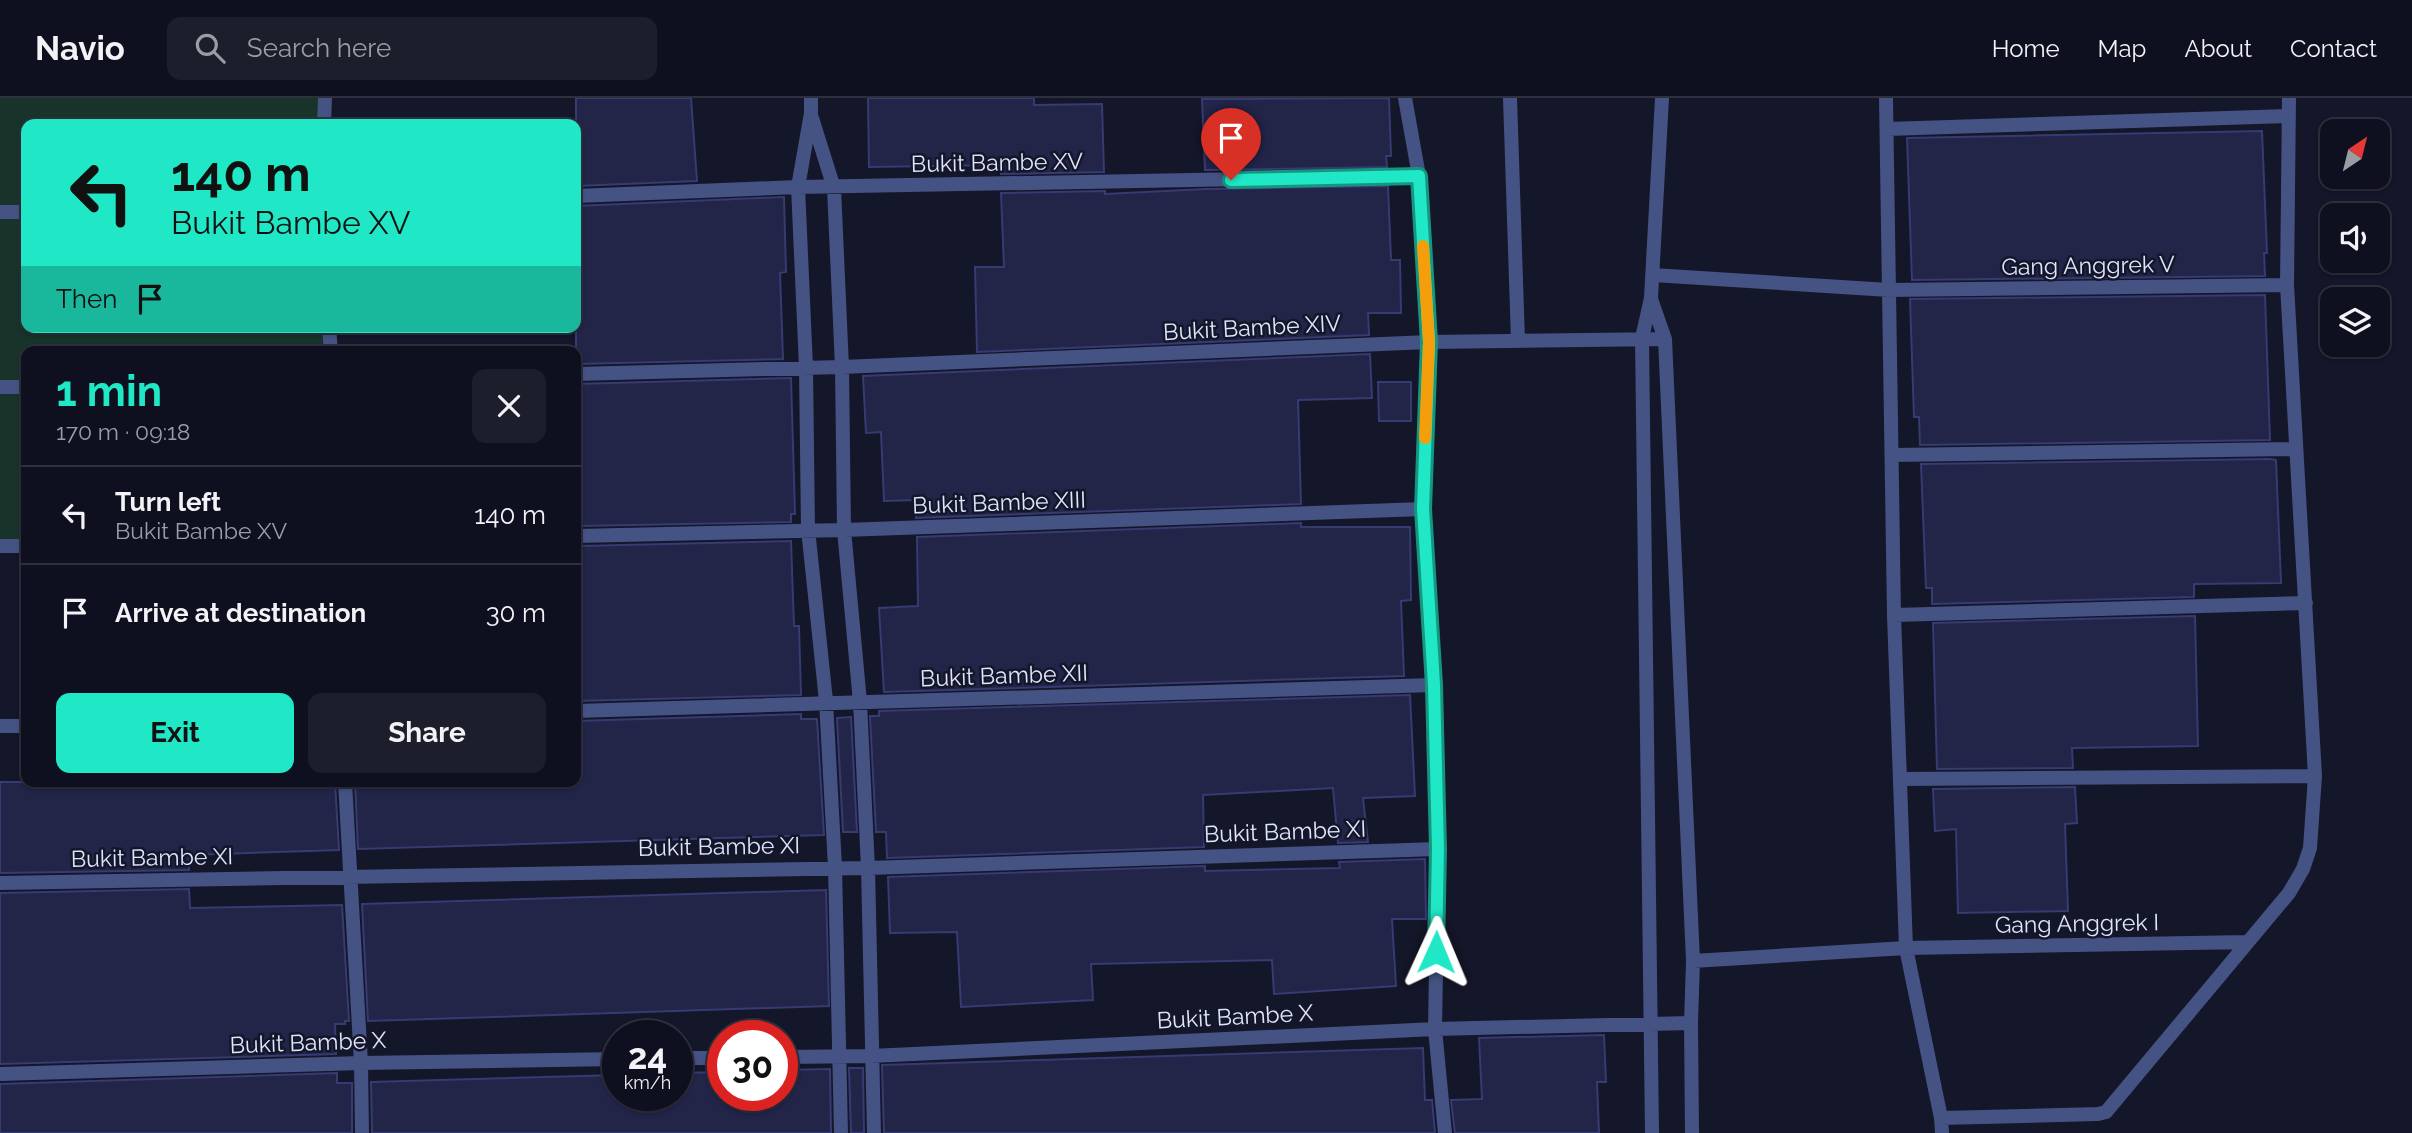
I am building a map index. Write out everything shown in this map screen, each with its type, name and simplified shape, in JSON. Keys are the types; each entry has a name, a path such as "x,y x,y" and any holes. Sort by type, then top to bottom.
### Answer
{"street":[{"path":"324,119 325,98"},
{"path":"811,98 811,113 798,187 806,368 808,529 826,701 835,867 841,1133"},
{"path":"1405,98 1419,176 1429,342 1423,509 1434,685 1438,849 1435,1029 1445,1133"},
{"path":"1510,98 1518,341"},
{"path":"1652,1133 1642,338 1653,275 1662,98"},
{"path":"1886,98 1894,615 1906,948 1942,1126 2106,1112 2289,892 2303,869 2310,848 2315,776 2287,285 2289,98"},
{"path":"811,113 834,188 842,367 844,530 860,702 868,867 874,1133"},
{"path":"1886,129 2288,116"},
{"name":"Bukit Bambe XV","path":"581,196 798,187 1419,176"},
{"path":"0,212 21,212"},
{"name":"Gang Anggrek V","path":"1653,275 1889,290 2287,285"},
{"path":"1651,298 1665,339 1693,961 1692,1133"},
{"name":"Bukit Bambe XIV","path":"581,374 842,367 1429,342 1665,339"},
{"path":"0,387 21,387"},
{"path":"1892,455 2295,449"},
{"name":"Bukit Bambe XIII","path":"581,536 844,530 1423,509"},
{"path":"0,546 21,546"},
{"path":"1894,615 2306,603"},
{"name":"Bukit Bambe XII","path":"581,710 1434,685"},
{"path":"0,726 21,726"},
{"path":"1901,779 2315,776"},
{"path":"345,787 362,1063 362,1133"},
{"name":"Bukit Bambe XI","path":"0,883 868,867 1438,849"},
{"name":"Gang Anggrek I","path":"1693,961 1906,948 2248,942"},
{"name":"Bukit Bambe X","path":"798,1057 871,1056 1435,1029 1691,1023"},
{"name":"Bukit Bambe X","path":"0,1074 362,1063 602,1059"}],"green space":[{"path":"0,98 325,98 324,119 21,119 21,333 329,333 331,346 21,346 21,546 0,546"}],"building":[{"path":"576,98 691,98 697,181 581,186 581,119 576,119"},
{"path":"868,98 1034,98 1034,105 1102,104 1104,172 1001,174 1000,165 869,167"},
{"path":"1389,98 1391,156 1386,156 1387,167 1205,170 1202,99"},
{"path":"2262,131 2267,253 2264,253 2265,276 1912,280 1907,138"},
{"path":"1388,186 1391,260 1400,260 1401,313 1368,313 1369,335 977,352 975,267 1004,267 1001,193 1105,191 1105,194 1206,189"},
{"path":"784,197 786,272 780,273 783,359 581,364 581,346 576,346 576,333 581,333 581,206"},
{"path":"2265,295 2270,440 1920,445 1919,417 1914,417 1910,299"},
{"path":"1370,354 1372,398 1298,400 1301,504 916,518 916,500 884,501 881,432 866,433 863,376"},
{"path":"791,378 795,514 791,514 791,522 581,526 581,384"},
{"path":"1378,382 1411,382 1411,421 1379,421"},
{"path":"2276,460 2281,583 2194,584 2194,597 1932,604 1932,588 1926,588 1921,464"},
{"path":"1301,523 1301,527 1410,527 1411,600 1401,601 1404,676 884,692 879,608 918,606 917,537"},
{"path":"791,541 794,626 799,626 801,695 581,701 581,546"},
{"path":"2195,616 2198,746 2072,748 2073,768 1937,769 1933,623"},
{"path":"1410,695 1415,796 1363,798 1368,842 1338,843 1333,788 1203,795 1204,847 887,858 886,832 876,832 870,716 879,716 879,711"},
{"path":"801,714 801,719 817,719 824,835 358,849 355,787 581,787 581,721"},
{"path":"851,717 857,832 843,832 837,718"},
{"path":"0,782 21,782 21,787 335,787 339,850 189,855 189,870 0,873"},
{"path":"2075,787 2077,823 2065,824 2068,911 1958,913 1956,829 1935,831 1933,789"},
{"path":"1425,859 1426,919 1392,919 1396,986 1274,994 1272,960 1091,964 1093,1000 961,1007 957,932 890,933 888,877 1205,866 1205,871 1340,868 1339,862"},
{"path":"189,889 190,908 342,905 349,1021 335,1024 336,1054 0,1064 0,893"},
{"path":"826,890 829,1006 368,1021 362,904"},
{"path":"1604,1035 1606,1082 1597,1082 1599,1133 1455,1133 1451,1100 1482,1099 1479,1038"},
{"path":"1423,1048 1425,1100 1432,1100 1435,1133 884,1133 882,1065"},
{"path":"849,1068 863,1068 864,1133 851,1133"},
{"path":"830,1069 831,1133 372,1133 371,1082 602,1075 602,1111 693,1111 693,1073 707,1072 707,1111 798,1111 798,1070"},
{"path":"337,1073 337,1083 352,1083 352,1133 0,1133 0,1084"}],"slow traffic":[{"path":"1423,246 1429,342 1425,438"}],"route":[{"path":"1231,180 1419,176 1429,342 1423,509 1434,685 1438,849 1436,952"}]}
